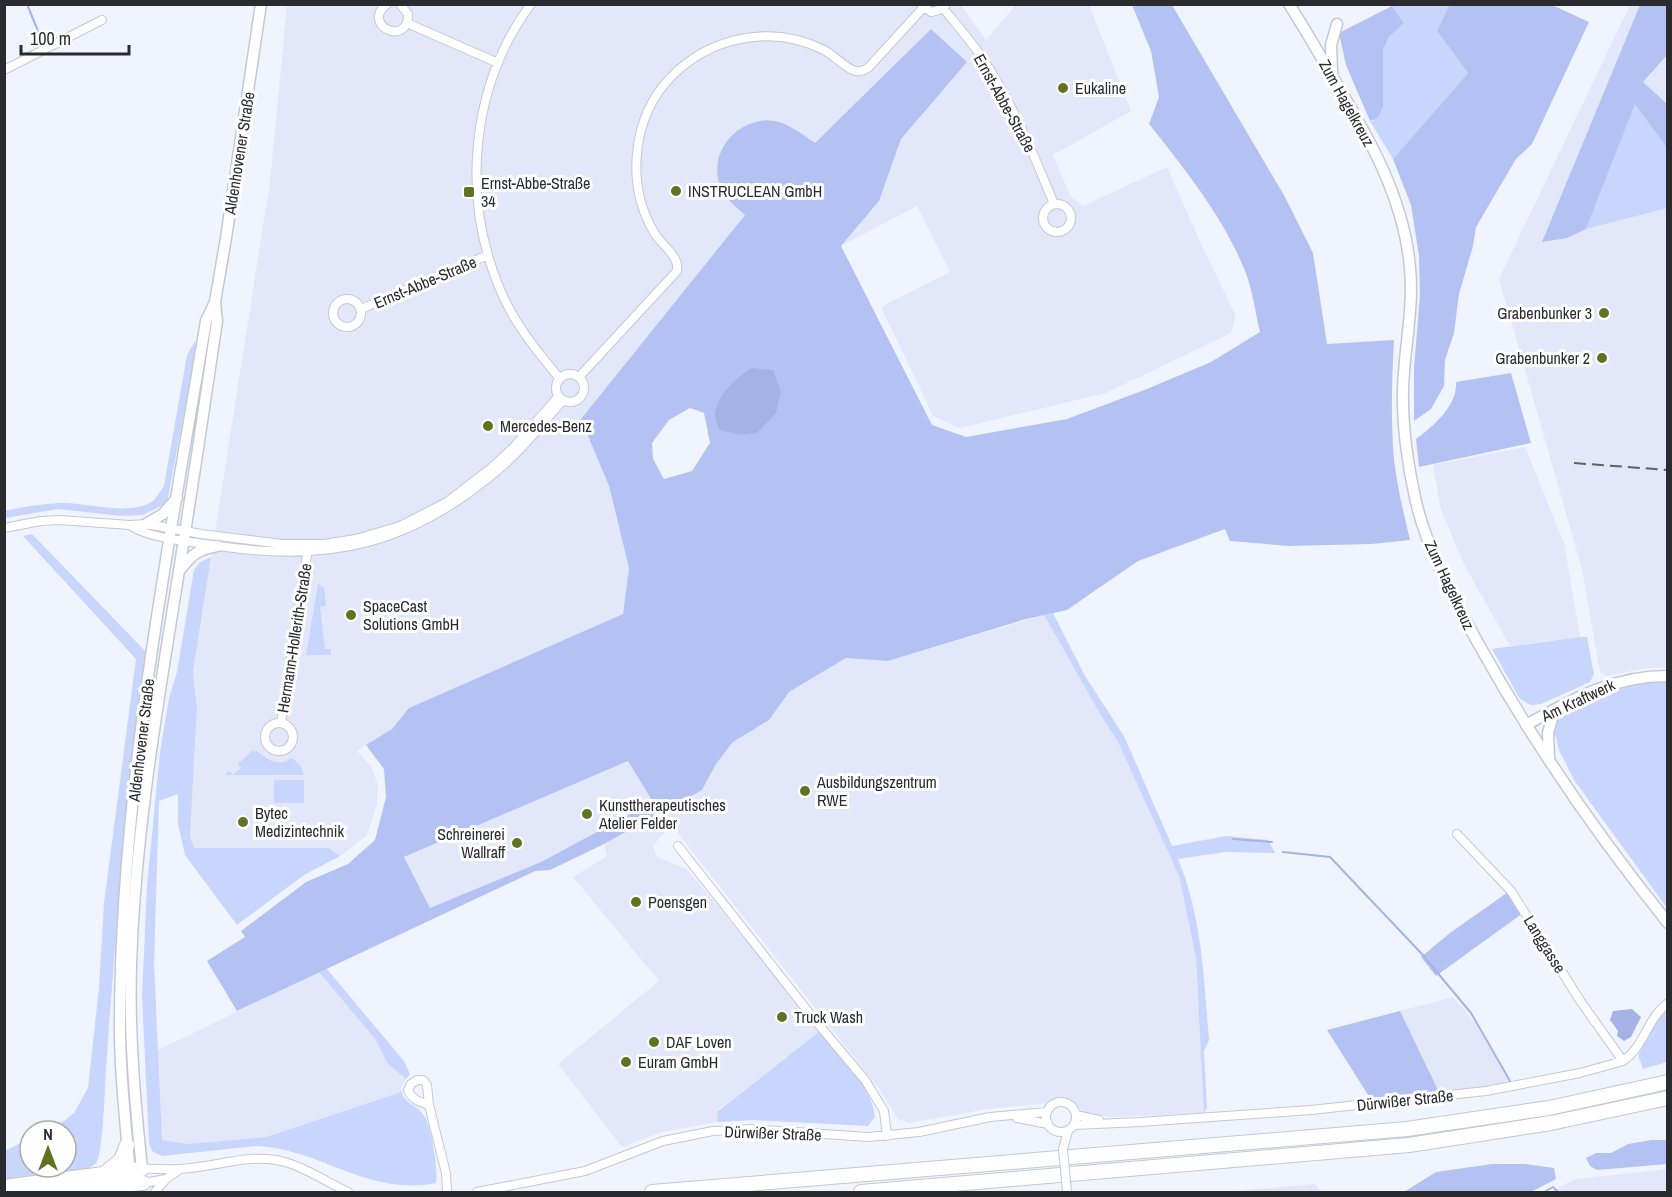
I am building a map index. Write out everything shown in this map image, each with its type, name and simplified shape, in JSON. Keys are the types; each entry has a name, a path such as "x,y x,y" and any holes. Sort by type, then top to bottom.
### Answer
{"highway":[{"path":"652,1192 1407,1129 1549,1108 1668,1082"},
{"path":"861,1192 1409,1145 1540,1125 1668,1098"},
{"path":"104,1174 118,1164 127,1145"},
{"path":"4,1187 104,1174 136,1177"},
{"path":"34,1192 97,1186 136,1177"}],"main road":[{"name":"Aldenhovener Straße","path":"136,1177 127,1145 120,1036 125,885 132,813 147,691 172,533 206,321 215,302 226,238 261,4"},
{"name":"Zum Hagelkreuz","path":"1289,4 1362,125 1388,179 1404,225 1411,291 1403,390 1404,429 1416,504 1433,554 1454,600 1526,725 1576,800 1668,923"},
{"path":"1333,77 1331,45 1337,24"},
{"name":"Aldenhovener Straße","path":"136,1177 131,1013 135,885 151,748 217,321 215,302"},
{"path":"146,524 163,514 178,498"},
{"path":"179,571 192,555 217,546"},
{"name":"Am Kraftwerk","path":"1526,725 1600,687 1635,678 1668,676"},
{"path":"1549,760 1548,733 1554,711"}],"street":[{"path":"387,4 379,15 383,28 391,32 396,32 406,23 408,14 400,4"},
{"name":"Ernst-Abbe-Straße","path":"531,4 513,32 498,63 483,114 476,168 478,206 488,255 499,288 521,328 560,378"},
{"path":"579,377 677,271 676,259 654,233 645,214 639,194 636,170 637,147 642,126 651,105 664,84 681,66 715,46 746,37 770,36 810,43 825,50 853,70 863,71 922,6 931,12 944,6"},
{"name":"Ernst-Abbe-Straße","path":"944,6 996,80 1034,154 1054,204"},
{"path":"4,70 102,20"},
{"path":"406,23 498,63"},
{"name":"Ernst-Abbe-Straße","path":"361,309 488,255"},
{"path":"568,374 579,377 584,385 583,394 577,401 567,402 561,398 556,389 560,378 568,374"},
{"name":"Hermann-Hollerith-Straße","path":"184,536 217,546 270,551 308,548 340,542 400,526 447,502 490,469 561,398"},
{"path":"4,528 59,520 146,524 184,536"},
{"path":"130,525 140,531 172,533"},
{"name":"Hermann-Hollerith-Straße","path":"184,536 250,540 308,548"},
{"name":"Hermann-Hollerith-Straße","path":"281,723 308,548"},
{"name":"Langgasse","path":"1457,834 1511,891 1581,1002 1623,1061"},
{"path":"678,846 865,1080 884,1111 887,1136"},
{"path":"1623,1061 1630,1057 1642,1041 1660,1008 1668,1003"},
{"name":"Dürwißer Straße","path":"1065,1133 1109,1123 1311,1110 1486,1091 1580,1073 1623,1061"},
{"path":"1065,1133 1047,1124 1047,1112 1057,1103 1063,1102 1074,1109 1076,1115 1065,1133 1063,1149 1067,1192"},
{"path":"429,1105 446,1173 447,1192"},
{"name":"Dürwißer Straße","path":"477,1192 585,1171 663,1141 714,1131 751,1130 868,1137 887,1136 919,1132 971,1120 1047,1112"},
{"name":"Dürwißer Straße","path":"1076,1115 1109,1123"},
{"name":"Dürwißer Straße","path":"1004,1116 1047,1124"},
{"path":"136,1177 157,1168 179,1170 255,1159 274,1160 293,1165 348,1192"},
{"path":"155,1192 166,1179 179,1170"},
{"path":"136,1177 166,1179"}],"shaded area":[{"path":"1394,4 1450,5 1437,31 1468,73 1393,159 1370,121 1373,121 1383,106 1383,50 1389,37 1404,23 1392,6"},
{"path":"1450,4 1552,5 1589,22 1532,144 1516,159 1476,227 1459,294 1454,333 1445,360 1444,386 1431,409 1414,421 1414,368 1420,295 1419,256 1411,205 1393,159 1468,73 1437,31"},
{"path":"287,5 961,5 986,40 1016,5 1089,5 1131,111 1053,155 1071,197 1083,206 1167,167 1236,316 1231,333 1106,393 960,428 933,416 881,307 950,272 917,206 841,246 879,201 901,139 966,63 931,29 815,143 786,124 717,162 717,174 725,195 745,215 582,419 609,486 629,568 623,614 409,708 392,729 357,751 371,766 378,785 377,805 366,836 340,856 327,848 194,848 190,836 197,708 193,672 270,182"},
{"path":"1132,5 1172,5 1285,197 1313,253 1327,344 1394,340 1393,448 1397,483 1410,540 1371,544 1289,546 1230,541 1225,529 1138,561 1067,610 1026,619 888,661 846,658 789,692 769,720 733,742 716,764 702,790 604,844 550,870 535,871 237,1011 207,961 245,937 241,931 306,882 348,864 375,840 386,797 384,769 366,745 392,729 409,708 623,614 629,568 609,486 581,419 745,215 725,195 717,172 722,149 737,131 760,121 775,121 789,126 815,143 931,29 967,62 901,139 879,201 841,246 932,425 966,437 1067,419 1211,362 1260,332 1249,282 1224,228 1201,192 1149,124 1159,97 1151,51","holes":["690,408 704,413 710,443 692,471 664,479 653,459 652,443 669,420","628,761 653,802 541,862 430,908 404,857"]},
{"path":"1630,5 1667,5 1667,668 1647,668 1606,676 1600,672 1582,569 1499,279"},
{"path":"1640,5 1667,5 1667,55 1643,82 1667,104 1667,148 1635,104 1586,229 1567,238 1542,242"},
{"path":"1392,6 1404,23 1389,37 1383,50 1383,106 1378,118 1370,121 1346,65 1339,33"},
{"path":"1635,103 1667,148 1667,208 1586,229"},
{"path":"195,341 196,348 167,503 143,515 122,516 58,509 5,518 4,511 39,505 71,503 108,508 133,508 144,506 154,500 164,486 187,355"},
{"path":"752,368 773,370 781,392 776,413 757,433 741,435 720,430 715,416 719,402 734,382"},
{"path":"1511,373 1531,443 1419,467 1416,439 1437,422 1449,407 1456,391 1456,382"},
{"path":"1525,447 1564,543 1580,637 1510,646 1464,564 1441,510 1433,465"},
{"path":"32,534 148,654 124,854 101,1145 96,1163 78,1171 78,1119 66,1119 74,1113 88,1088 99,988 104,903 136,659 23,536"},
{"path":"211,557 193,672 197,708 190,836 194,848 328,848 340,856 304,875 237,925 185,855 178,824 178,794 159,801 154,963 162,1140 188,1144 266,1137 398,1093 401,1090 405,1099 420,1110 426,1120 434,1148 436,1183 412,1186 388,1183 279,1149 256,1146 162,1156 152,1151 149,1143 142,996 147,886 160,752 169,698 177,672 194,570 200,562"},
{"path":"318,584 324,588 326,606 320,607 325,649 331,649 331,655 306,655"},
{"path":"1053,613 1085,676 1124,736 1172,846 1226,836 1268,840 1275,853 1225,852 1178,859 1192,903 1201,948 1209,1040 1204,1051 1207,1108 1204,1113 1196,958 1179,876 1117,740 1044,615"},
{"path":"1044,615 1117,740 1179,876 1196,958 1204,1113 1110,1117 1083,1112 1073,1100 1064,1097 1056,1098 1048,1103 988,1109 909,1123 898,1119 882,1093 662,813 702,790 716,764 733,742 769,720 789,692 846,658 888,661"},
{"path":"1587,637 1594,674 1590,682 1541,704 1531,705 1520,699 1492,649"},
{"path":"1647,681 1667,681 1667,908 1574,780 1552,732 1554,723 1571,707 1596,695"},
{"path":"253,750 273,761 282,762 292,758 300,765 304,775 233,775 241,768 238,764"},
{"path":"628,761 654,802 541,862 430,908 404,857"},
{"path":"274,780 304,780 304,803 274,803"},
{"path":"655,816 665,829 653,846 657,857 687,869 820,1031 717,1111 718,1122 662,1132 622,1147 558,1064 659,981 573,877 607,856 604,844"},
{"path":"1508,892 1523,913 1436,976 1421,957 1450,933"},
{"path":"326,968 404,1061 410,1074 406,1079 388,1064 375,1039 319,972"},
{"path":"319,972 375,1039 388,1064 406,1079 398,1093 266,1137 188,1145 162,1141 154,1052"},
{"path":"1453,997 1475,1023 1510,1083 1439,1092 1400,1011"},
{"path":"1667,1008 1667,1062 1643,1069 1638,1055 1658,1018"},
{"path":"1632,1009 1641,1017 1631,1037 1624,1041 1617,1036 1618,1031 1610,1020 1613,1011"},
{"path":"1400,1011 1439,1092 1370,1098 1327,1030"},
{"path":"820,1031 854,1071 868,1093 875,1117 868,1126 751,1120 718,1122 717,1112"},
{"path":"1667,1140 1667,1164 1597,1170 1590,1166 1586,1158 1596,1153 1611,1153 1628,1144"},
{"path":"18,1144 18,1179 38,1179 5,1183 5,1151"},
{"path":"1492,1164 1525,1164 1554,1168 1556,1179 1531,1192 1404,1192 1436,1172"},
{"path":"1667,1169 1667,1192 1549,1192 1576,1179"},
{"path":"1315,1184 1321,1192 1225,1192"}],"waterway":[{"path":"27,4 44,46"},
{"path":"1233,839 1272,842"},
{"path":"1283,852 1330,857 1421,953 1471,1013 1510,1081"},
{"path":"1544,1192 1553,1187 1558,1192"}],"railway":[{"path":"1574,463 1668,470"}],"place":[{"name":"Eukaline","path":"1063,88"},
{"name":"INSTRUCLEAN GmbH","path":"676,191"},
{"name":"Ernst-Abbe-Straße 34","path":"469,192"},
{"name":"Grabenbunker 3","path":"1604,313"},
{"name":"Grabenbunker 2","path":"1602,358"},
{"name":"Mercedes-Benz","path":"488,426"},
{"name":"SpaceCast Solutions GmbH","path":"351,615"},
{"name":"Ausbildungszentrum RWE","path":"805,791"},
{"name":"Kunsttherapeutisches Atelier Felder","path":"587,814"},
{"name":"Bytec Medizintechnik","path":"243,822"},
{"name":"Schreinerei Wallraff","path":"517,843"},
{"name":"Poensgen","path":"636,902"},
{"name":"Truck Wash","path":"782,1017"},
{"name":"DAF Loven","path":"654,1042"},
{"name":"Euram GmbH","path":"626,1062"}]}
